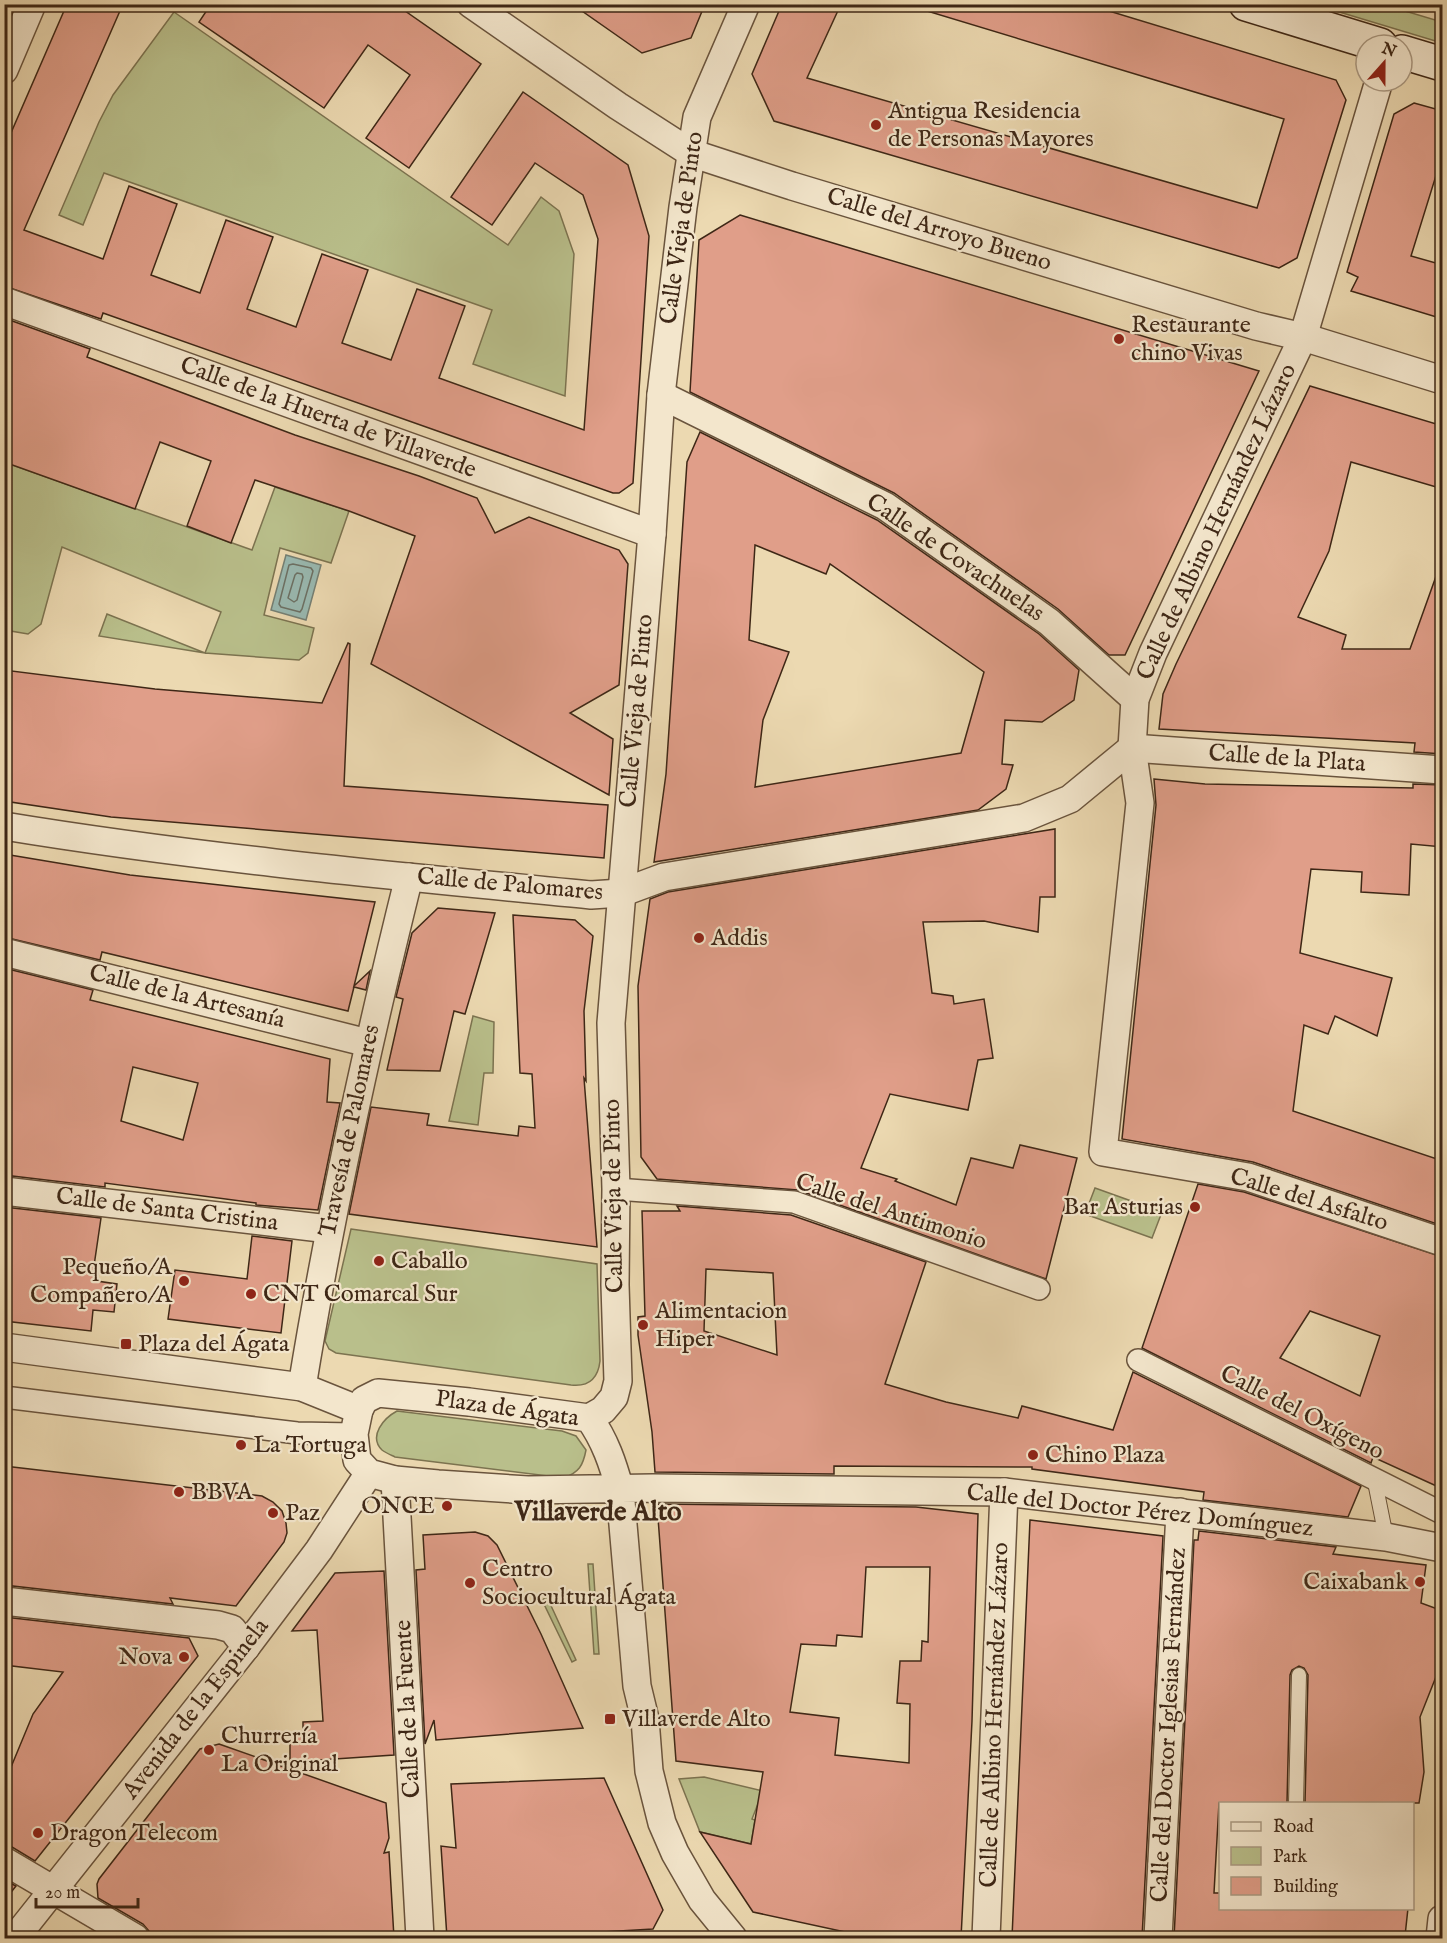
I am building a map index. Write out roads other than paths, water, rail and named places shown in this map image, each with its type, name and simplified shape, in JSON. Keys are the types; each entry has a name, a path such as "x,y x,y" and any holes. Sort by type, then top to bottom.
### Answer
{"main road":[{"path":"1246,4 1354,37"},
{"path":"1414,56 1443,64"}],"street":[{"path":"4,70 32,4"},
{"name":"Calle del Arroyo Bueno","path":"471,4 618,106 691,153 792,186 1443,380"},
{"name":"Calle Vieja de Pinto","path":"589,1418 603,1410 614,1397 618,1381 611,1023 652,534 661,395 697,117 746,4"},
{"name":"Calle de Albino Hernández Lázaro","path":"1103,1152 1140,803 1132,748 1135,699 1153,653 1303,337 1374,93"},
{"name":"Calle de la Huerta de Villaverde","path":"4,302 652,534"},
{"name":"Calle de Covachuelas","path":"661,395 885,506 1049,622 1135,699"},
{"name":"Calle de Palomares","path":"4,826 89,840 409,877 591,895 621,893 664,877 1024,818 1070,799 1132,748"},
{"name":"Calle de la Plata","path":"1132,748 1443,770"},
{"name":"Travesía de Palomares","path":"302,1387 329,1229 368,1043 409,877"},
{"name":"Calle de la Artesanía","path":"4,952 368,1043"},
{"name":"Calle del Asfalto","path":"1103,1152 1248,1177 1443,1242"},
{"name":"Calle del Antimonio","path":"616,1189 794,1202 1040,1289"},
{"name":"Calle de Santa Cristina","path":"4,1191 329,1229"},
{"path":"4,1347 302,1387 356,1422"},
{"name":"Calle del Oxígeno","path":"1138,1360 1443,1513"},
{"name":"Plaza de Ágata","path":"356,1422 364,1400 378,1393 589,1418 600,1433 612,1460 620,1490 637,1686 645,1719 649,1771 662,1823 675,1853 698,1894 733,1938"},
{"path":"4,1397 297,1433 356,1422"},
{"path":"356,1422 357,1460 369,1473 395,1480 528,1490 620,1490"},
{"name":"Avenida de la Espinela","path":"15,1938 246,1647 319,1550 369,1473"},
{"name":"Calle de la Fuente","path":"395,1480 420,1938"},
{"name":"Calle del Doctor Pérez Domínguez","path":"620,1490 654,1488 1004,1492 1386,1537 1443,1548"},
{"name":"Calle de Albino Hernández Lázaro","path":"986,1938 1004,1492"},
{"name":"Calle del Doctor Iglesias Fernández","path":"1158,1938 1180,1512"},
{"path":"4,1601 218,1625 232,1629 246,1647"},
{"path":"4,1861 135,1938"},
{"path":"1440,1938 1443,1919"}],"lane":[{"path":"1374,1477 1386,1537"},
{"path":"1296,1802 1299,1675"}],"water":[{"path":"286,555 321,565 306,620 271,610"}],"place":[{"name":"Antigua Residencia de Personas Mayores","path":"876,125"},
{"name":"Restaurante chino Vivas","path":"1119,339"},
{"name":"Addis","path":"699,938"},
{"name":"Bar Asturias","path":"1195,1207"},
{"name":"Caballo","path":"379,1261"},
{"name":"Pequeño/A Compañero/A","path":"184,1281"},
{"name":"CNT Comarcal Sur","path":"251,1294"},
{"name":"Alimentacion Hiper","path":"643,1325"},
{"name":"Plaza del Ágata","path":"126,1344"},
{"name":"La Tortuga","path":"241,1445"},
{"name":"Chino Plaza","path":"1033,1455"},
{"name":"BBVA","path":"179,1492"},
{"name":"ONCE","path":"447,1506"},
{"name":"Paz","path":"273,1513"},
{"name":"Caixabank","path":"1420,1582"},
{"name":"Centro Sociocultural Ágata","path":"470,1583"},
{"name":"Nova","path":"184,1657"},
{"name":"Villaverde Alto","path":"610,1719"},
{"name":"Churrería La Original","path":"209,1750"},
{"name":"Dragon Telecom","path":"38,1833"}],"district":[{"name":"Villaverde Alto","path":"598,1513"}]}
